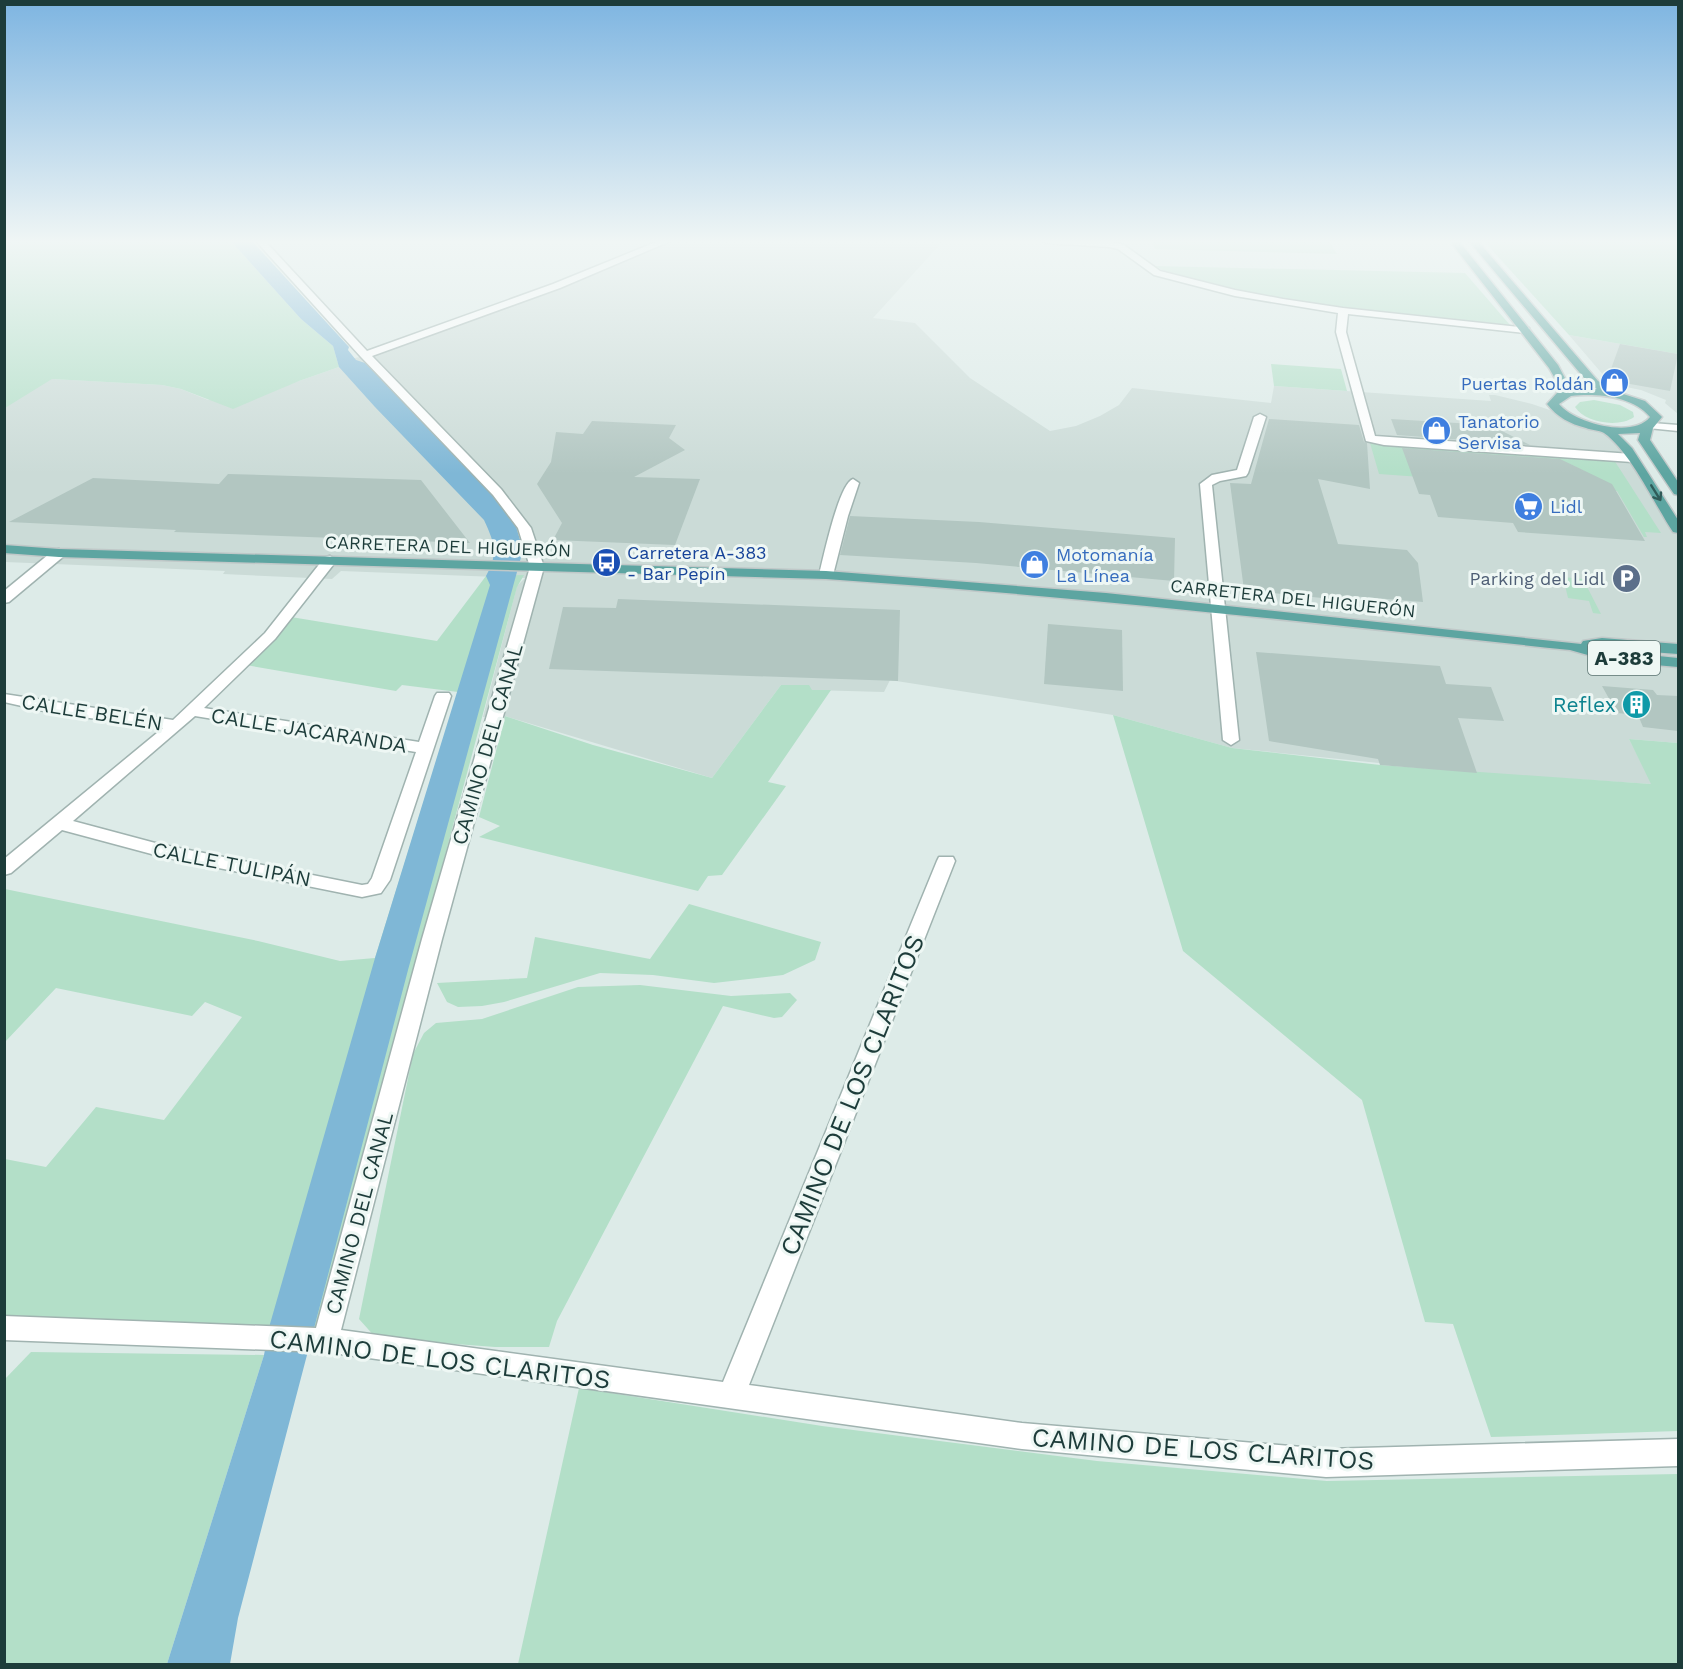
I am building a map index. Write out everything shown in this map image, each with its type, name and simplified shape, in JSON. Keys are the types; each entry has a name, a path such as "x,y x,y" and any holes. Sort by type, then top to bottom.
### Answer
{"main road":[{"path":"1515,318 1554,367 1562,382 1563,395"},
{"path":"1538,318 1594,383 1645,406 1652,424 1644,440 1678,491"},
{"path":"1619,396 1588,392 1563,395 1553,404 1563,416 1589,426 1628,430 1652,424"},
{"path":"1606,429 1632,458 1678,529"},
{"name":"CARRETERA DEL HIGUERÓN","path":"4,549 59,553 826,574 976,585 1218,608 1571,646"},
{"name":"A-383","path":"1571,646 1602,643 1678,649"},
{"name":"A-383","path":"1571,646 1609,656 1678,663"}],"street":[{"path":"330,318 497,492 524,528 537,567"},
{"path":"365,355 474,318"},
{"path":"1342,318 1341,332 1370,438 1384,441 1632,458"},
{"path":"1409,318 1525,330"},
{"path":"1231,740 1206,484 1216,478 1242,473 1260,417"},
{"path":"1652,424 1678,427"},
{"path":"826,574 841,516 853,483"},
{"path":"4,599 59,553"},
{"path":"4,869 177,726 270,636 330,560"},
{"name":"CAMINO DEL CANAL","path":"326,1340 432,939 537,567"},
{"name":"CALLE TULIPÁN","path":"59,823 159,850 362,891 374,889 378,885 388,859 443,696"},
{"name":"CALLE BELÉN","path":"8,698 53,708 177,726"},
{"name":"CALLE JACARANDA","path":"192,711 425,748"},
{"name":"CAMINO DE LOS CLARITOS","path":"731,1396 946,861"},
{"name":"CAMINO DE LOS CLARITOS","path":"4,1328 326,1340 1022,1436 1326,1463 1678,1452"}],"shaded area":[{"path":"478,318 873,318 915,323 970,378 1050,431 1076,426 1100,416 1119,405 1132,388 1271,403 1274,386 1491,401 1489,395 1495,395 1532,404 1606,429 1649,481 1678,529 1678,743 1629,739 1652,784 1477,773 1232,748 1113,715 890,680 884,692 812,690 781,685 712,778 505,716 483,717 517,586 525,578 341,571 332,579 223,574 225,571 5,562 4,329 53,379 162,385 181,389 208,400 299,381 339,367 337,362 382,352"},
{"path":"1569,335 1678,354 1678,414 1665,403 1666,400 1641,390 1611,384"}],"green space":[{"path":"4,318 300,318 333,346 339,367 233,409 181,389 162,385 52,379 5,408"},
{"path":"1435,318 1504,318 1510,325"},
{"path":"1554,318 1678,318 1678,354 1569,335"},
{"path":"1271,364 1341,369 1347,391 1274,386"},
{"path":"1594,400 1620,405 1633,412 1634,417 1620,422 1603,422 1586,417 1575,407 1580,402"},
{"path":"1370,443 1614,460 1661,533 1645,532 1647,537 1644,537 1617,491 1379,474"},
{"path":"524,575 517,587 317,1332 5,1315 5,1159 46,1167 96,1107 164,1120 242,1017 205,1002 192,1016 56,988 5,1042 5,889 258,941 340,961 375,958 458,692 402,685 396,691 246,665 291,617 437,641 486,576"},
{"path":"1563,577 1583,579 1601,614 1593,613 1589,601 1568,598"},
{"path":"781,685 809,685 812,690 831,690 768,782 786,786 722,875 708,876 698,891 479,837 500,826 479,817 505,716 593,745 712,778"},
{"path":"1113,715 1232,748 1380,765 1651,784 1629,739 1678,743 1678,1431 1491,1437 1453,1324 1425,1322 1362,1100 1183,951"},
{"path":"689,904 821,942 815,960 783,975 714,983 653,975 600,973 504,1002 482,1006 458,1007 447,1002 437,983 527,978 535,937 650,959"},
{"path":"640,985 731,996 790,993 797,1000 782,1017 774,1018 723,1006 557,1321 549,1347 495,1347 376,1338 359,1319 413,1054 424,1033 436,1023 482,1019 578,987"},
{"path":"31,1352 264,1355 167,1664 5,1664 4,1380"},
{"path":"579,1388 822,1426 1097,1461 1327,1481 1678,1474 1678,1664 518,1664"}],"water":[{"path":"322,318 349,347 348,350 356,360 365,363 499,501 515,523 523,550 408,970 238,1618 230,1664 167,1664 264,1355 270,1324 375,958 490,585 486,576 494,554 484,520 339,367 333,346 301,319"}],"building":[{"path":"1620,344 1678,354 1670,391 1607,380"},
{"path":"1269,419 1359,425 1364,442 1367,443 1370,489 1318,479 1338,544 1407,550 1418,563 1423,602 1351,596 1352,601 1244,590 1230,483 1251,484"},
{"name":"Tanatorio Servisa","path":"1391,419 1490,425 1530,445 1397,435"},
{"path":"592,421 676,425 669,438 685,450 634,477 700,479 675,545 553,540 562,523 537,484 551,462 556,432 583,434"},
{"name":"Lidl","path":"1402,448 1560,459 1612,484 1645,541 1518,532 1513,523 1438,517 1430,495 1419,494"},
{"path":"228,474 421,480 470,543 174,532 176,530 9,522 93,478 219,484"},
{"path":"850,516 979,522 1175,538 1174,581 976,563 840,555"},
{"path":"618,599 900,610 898,681 549,669 563,607 616,608"},
{"path":"1048,624 1122,630 1123,691 1044,684"},
{"path":"1256,652 1440,666 1446,684 1491,687 1504,721 1458,718 1477,773 1380,765 1378,759 1269,741"},
{"name":"Reflex","path":"1602,686 1653,690 1657,695 1678,696 1678,731 1643,727 1638,715 1617,713"}],"place":[{"name":"Puertas Roldán","path":"1615,383"},
{"name":"Tanatorio Servisa","path":"1437,431"},
{"name":"Lidl","path":"1529,506"},
{"name":"Carretera A-383 - Bar Pepín","path":"606,562"},
{"name":"Motomanía La Línea","path":"1035,564"},
{"name":"Parking del Lidl","path":"1626,578"},
{"name":"Reflex","path":"1637,704"}]}
